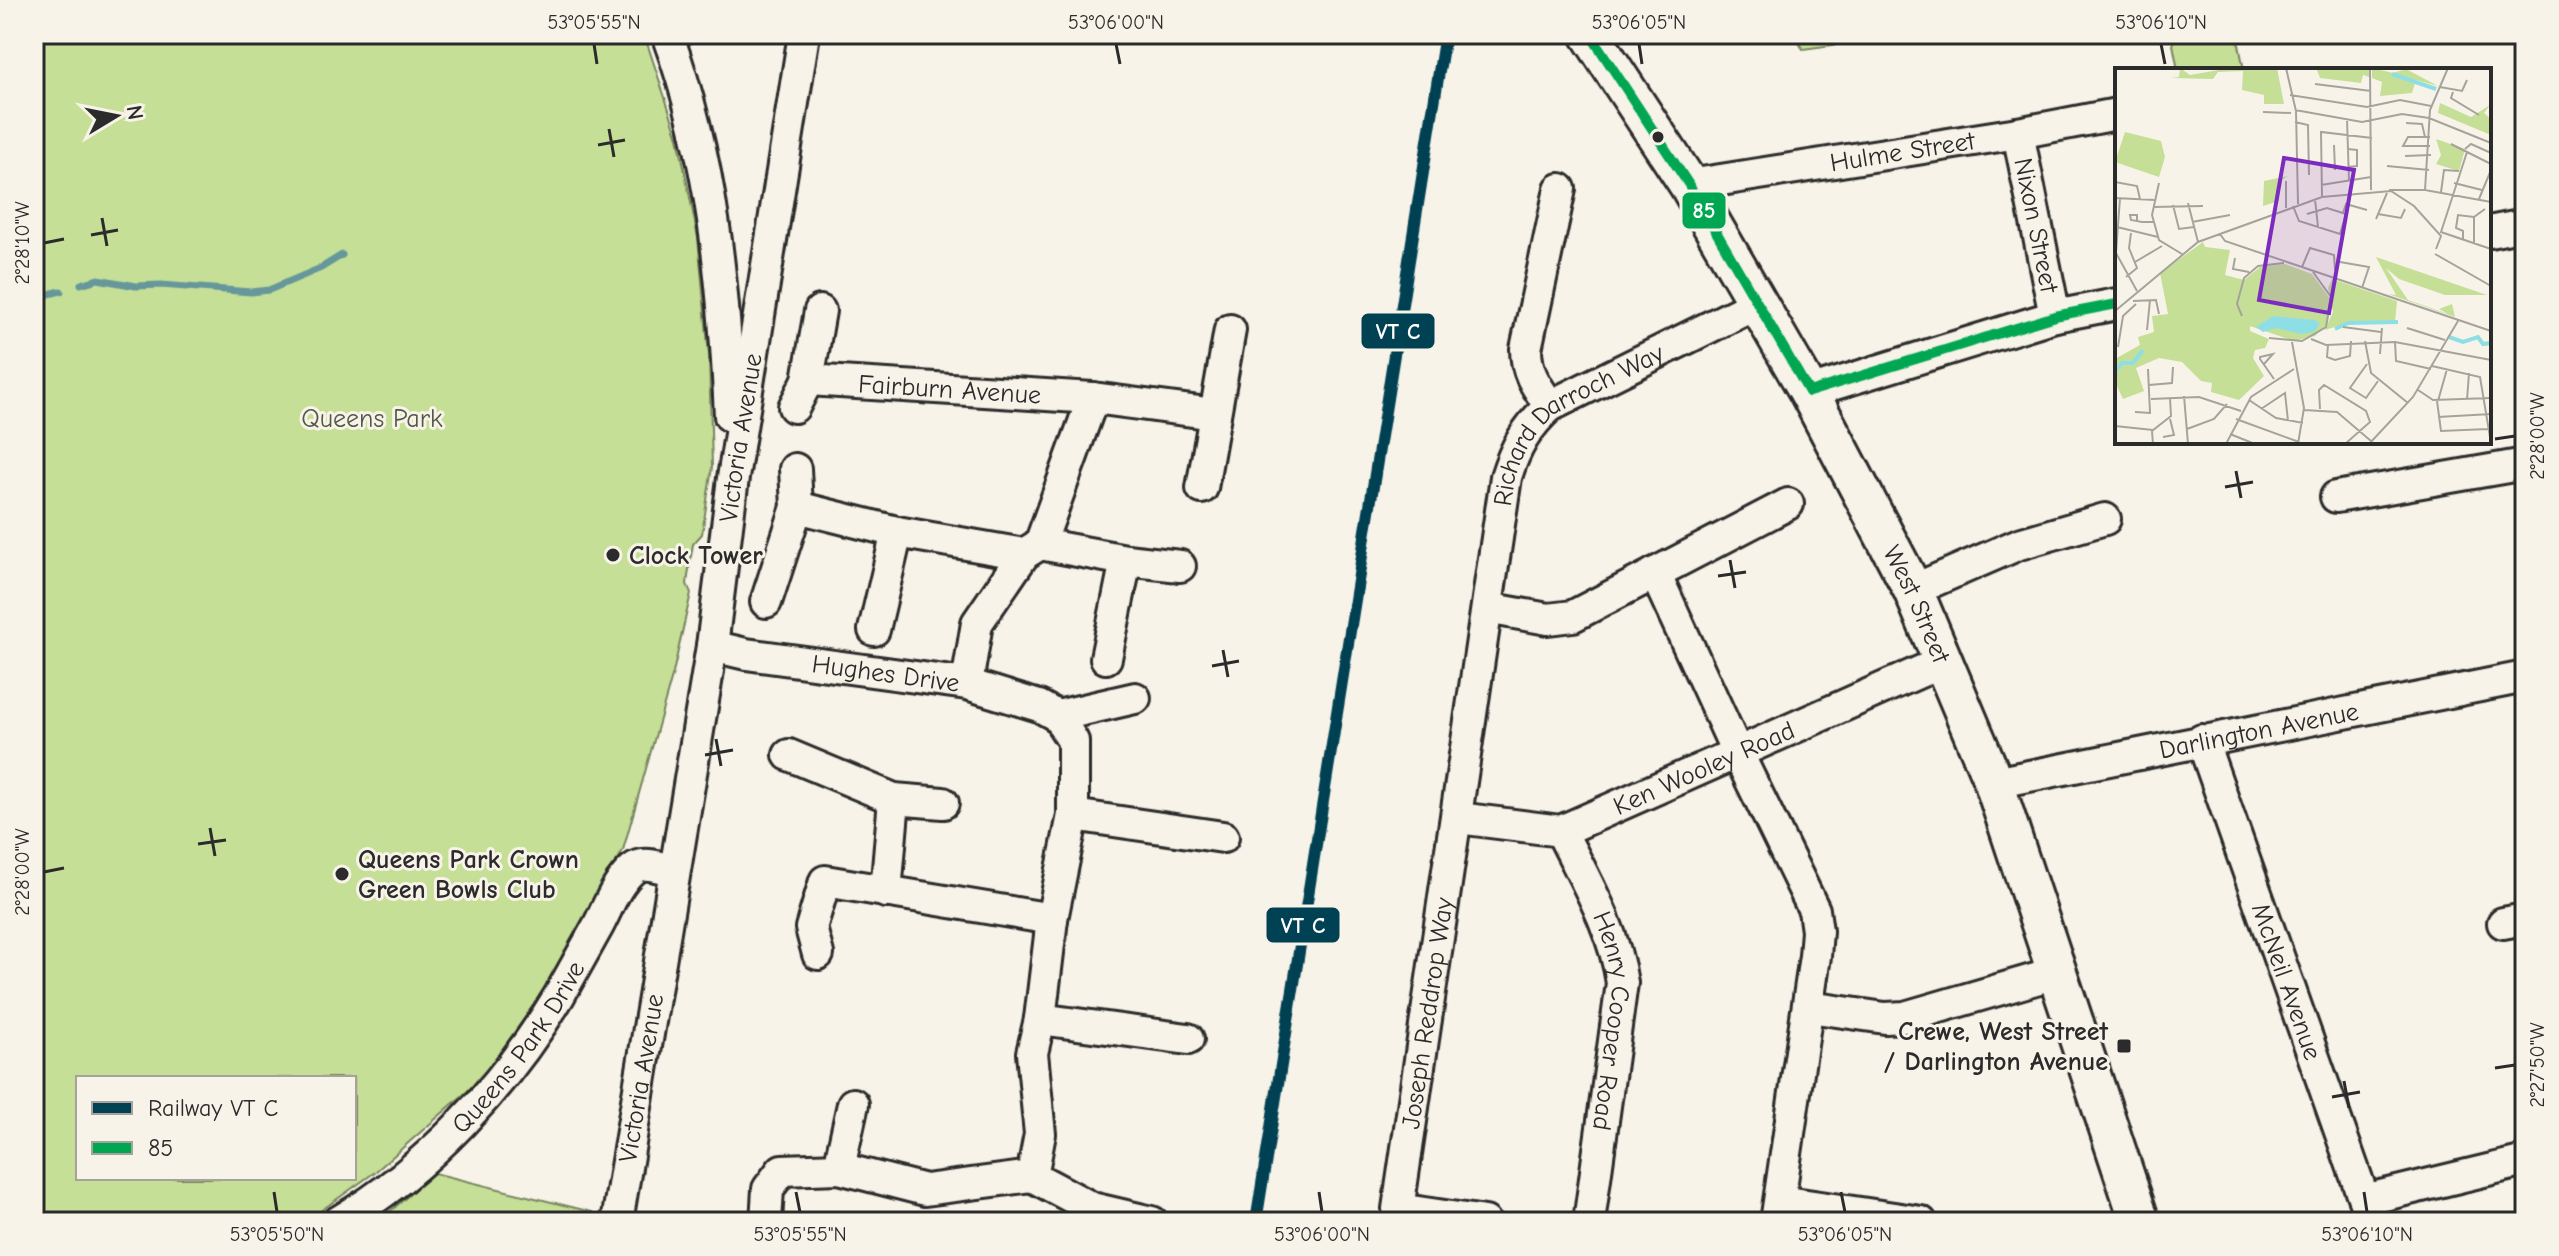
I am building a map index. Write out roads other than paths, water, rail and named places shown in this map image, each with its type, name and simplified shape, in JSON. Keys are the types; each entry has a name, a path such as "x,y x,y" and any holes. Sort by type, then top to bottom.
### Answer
{"main road":[{"name":"West Street","path":"1590,34 1689,185 1809,392 1913,590 1994,783 2140,1222"}],"street":[{"path":"667,34 701,145 718,251 727,348 733,478"},
{"name":"Victoria Avenue","path":"617,1222 712,646 733,478 804,34"},
{"name":"Hulme Street","path":"1689,185 2018,133 2115,114"},
{"name":"Nixon Street","path":"2018,133 2055,316"},
{"path":"1550,406 1530,376 1526,349 1560,189"},
{"path":"2491,232 2525,225"},
{"path":"718,251 768,260"},
{"name":"Richard Darroch Way","path":"1458,818 1506,477 1513,455 1533,422 1550,406 1756,304"},
{"path":"1809,392 2055,316 2115,304"},
{"path":"794,407 808,380 820,311"},
{"path":"1202,488 1230,330"},
{"name":"Fairburn Avenue","path":"808,380 1093,398 1215,414"},
{"path":"967,684 977,623 1032,549 1093,398"},
{"path":"2336,497 2371,477 2525,464"},
{"path":"766,602 797,507 795,469"},
{"path":"1487,608 1548,619 1573,616 1788,504"},
{"path":"797,507 897,532 1180,566"},
{"path":"1913,590 2019,544 2105,519"},
{"path":"874,630 897,532"},
{"path":"1106,658 1126,560"},
{"path":"1655,573 1814,910 1817,931 1809,1007 1778,1212 1921,1222"},
{"name":"Hughes Drive","path":"712,646 746,654 967,684 1039,706 1057,716"},
{"name":"Ken Wooley Road","path":"1561,831 1942,662"},
{"name":"Darlington Avenue","path":"1994,783 2525,677"},
{"path":"1032,1176 1040,1134 1032,1053 1040,1019 1052,919 1073,815 1073,741 1057,716 1135,698"},
{"name":"McNeil Avenue","path":"2202,740 2368,1211"},
{"path":"789,755 894,799 943,803"},
{"path":"886,892 894,799"},
{"path":"1073,815 1223,837"},
{"path":"1458,818 1561,831"},
{"name":"Joseph Reddrop Way","path":"1458,818 1398,1209 1485,1222"},
{"name":"Henry Cooper Road","path":"1561,831 1607,926 1618,957 1622,983 1589,1222"},
{"name":"Queens Park Drive","path":"338,1222 394,1184 436,1146 520,1054 558,997 617,889 632,870 650,865 674,871"},
{"path":"818,954 811,928 825,881 1052,919"},
{"path":"1809,1007 1885,1018 1905,1017 2056,973"},
{"path":"1040,1019 1188,1039"},
{"path":"839,1168 853,1104"},
{"path":"2368,1211 2525,1161"},
{"path":"766,1222 768,1189 782,1170 839,1168 925,1190 1032,1176 1092,1208 1152,1222"}],"waterway":[{"path":"81,284 98,279 136,286 251,292 269,290 321,268 342,255"},
{"path":"34,285 49,294 61,291"}],"place":[{"name":"Clock Tower","path":"613,555"},
{"name":"Queens Park Crown Green Bowls Club","path":"342,874"},
{"name":"Crewe, West Street / Darlington Avenue","path":"2124,1046"}],"park label":[{"name":"Queens Park","path":"372,418"}]}
